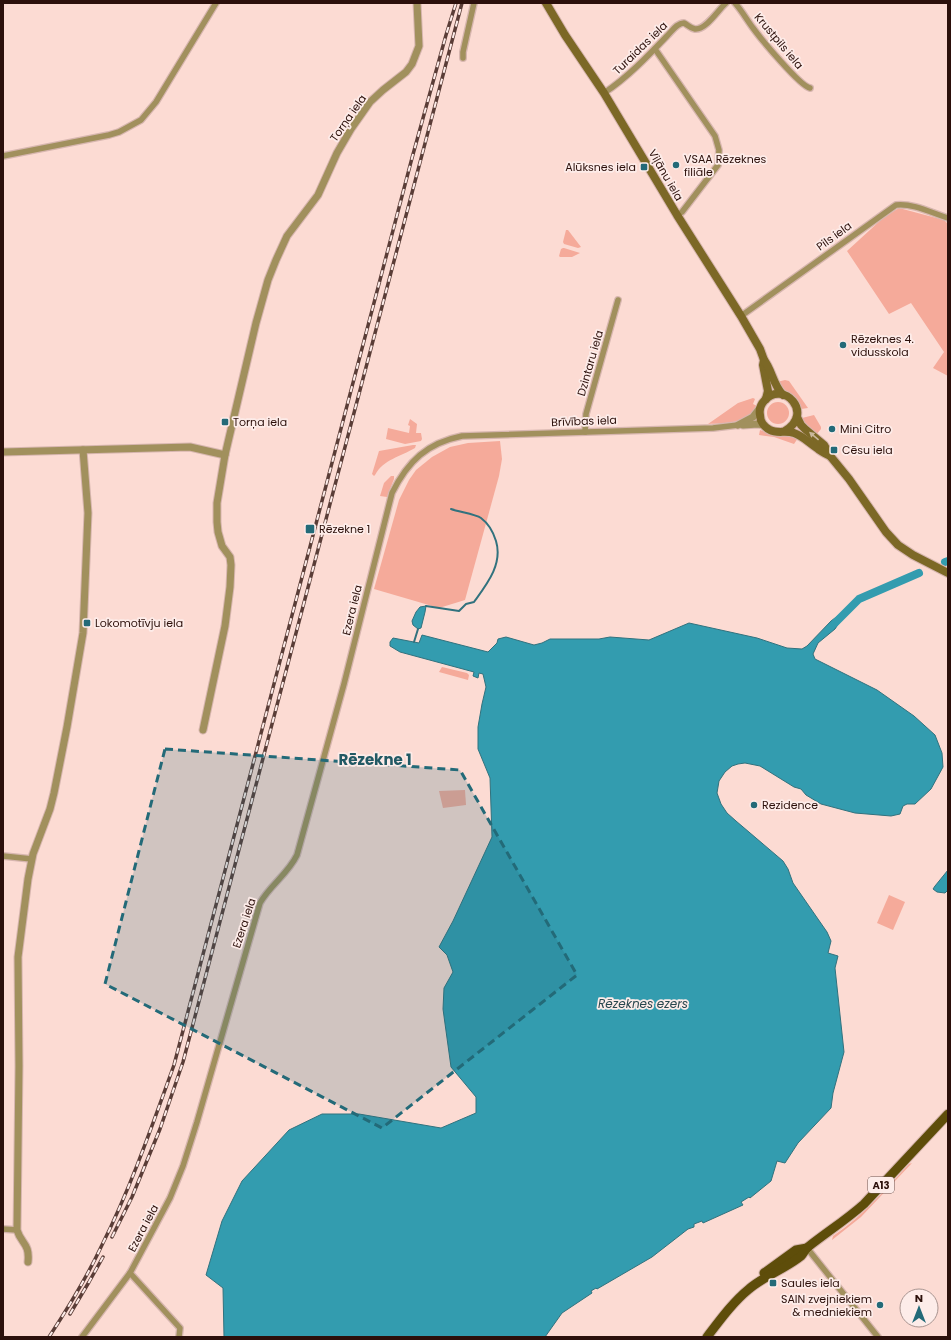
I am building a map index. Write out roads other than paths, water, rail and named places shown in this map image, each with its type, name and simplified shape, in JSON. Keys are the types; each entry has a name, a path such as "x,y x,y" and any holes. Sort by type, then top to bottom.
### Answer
{"main road":[{"name":"Viļānu iela","path":"546,3 565,35 604,93 677,215 741,316 760,349 764,360"},
{"path":"764,360 768,364 782,395"},
{"path":"764,360 763,366 768,391 766,399 760,408 760,417 764,425 774,431 780,432 791,428 795,423 798,412 795,404 788,396 772,395 766,399"},
{"path":"797,417 801,425 824,445 831,457 849,479 886,532 898,544 913,555 948,574"},
{"path":"785,431 800,436 831,457"},
{"name":"A13","path":"707,1337 735,1302 759,1281 769,1277 801,1256 807,1248 864,1204 948,1114"}],"street":[{"path":"3,156 109,135 119,132 141,120 156,102 216,3"},
{"name":"Torņa iela","path":"203,730 225,626 230,587 230,557 222,546 217,522 217,503 225,455 256,323 268,280 287,236 318,194 351,129 370,102 406,72 412,64 419,46 417,3"},
{"path":"463,58 474,3"},
{"name":"Turaidas iela","path":"604,93 614,87 655,49 680,23 684,23 690,28 694,29 702,27 726,3"},
{"name":"Krustpils iela","path":"735,3 753,28 792,74 806,87 810,88"},
{"path":"655,49 715,136 719,150 718,165 682,212 677,215"},
{"name":"Pils iela","path":"741,316 896,205 903,204 948,218"},
{"name":"Dzintaru iela","path":"585,432 586,414 618,300"},
{"path":"738,425 753,417 760,408"},
{"path":"738,425 764,425"},
{"name":"Brīvības iela","path":"433,446 454,437 473,435 713,428 738,425"},
{"name":"Ezera iela","path":"82,1337 130,1273 170,1198 183,1166 260,903 266,893 289,869 297,855 344,684 392,493 409,464 420,454 433,446"},
{"path":"3,452 190,447 225,455"},
{"path":"28,1262 27,1246 17,1230 19,1066 18,957 24,903 33,854 50,809 54,793 83,632 88,513 83,450"},
{"path":"3,856 32,859"},
{"path":"3,1229 17,1230"},
{"path":"807,1248 878,1337"},
{"path":"130,1273 180,1328 179,1337"}],"water":[{"path":"426,606 421,628 418,629 413,625 412,621 420,607"},
{"name":"Rēzeknes ezers","path":"839,615 843,617 835,629 818,643 813,654 815,659 877,690 914,716 935,735 942,753 943,767 931,789 915,804 907,804 903,806 900,814 891,816 855,813 821,804 806,795 801,789 794,787 760,766 745,763 732,766 725,772 719,781 717,793 721,804 727,813 783,861 788,869 793,883 827,932 831,941 828,953 838,956 835,968 844,1052 833,1093 831,1108 798,1143 785,1163 777,1161 771,1181 750,1198 749,1197 741,1202 743,1205 703,1223 702,1221 694,1224 694,1227 688,1229 652,1257 591,1291 592,1293 562,1313 545,1337 224,1337 223,1288 206,1275 222,1221 242,1181 289,1130 322,1114 359,1114 441,1128 476,1113 476,1097 451,1067 443,1009 444,988 453,972 447,955 439,947 453,921 492,837 490,778 478,749 478,727 486,687 483,674 479,673 478,678 473,676 474,672 400,652 390,646 390,642 393,638 419,643 422,635 488,652 497,643 498,639 506,637 534,645 550,639 599,639 610,637 649,640 689,623 757,638 787,648 802,649"},
{"path":"948,870 948,890 945,893 937,892 933,889"}],"waterway":[{"path":"426,606 459,611 466,604 474,602 489,581 496,566 498,549 495,537 488,525 481,518 451,509"},
{"path":"835,623 859,599 919,573"},
{"path":"414,642 418,629"}],"railway":[{"path":"49,1337 84,1281 113,1223 141,1156 174,1065 412,158 456,3"},
{"path":"112,1237 132,1197 160,1129 183,1062 462,3"},
{"path":"70,1314 103,1257"}],"place":[{"name":"VSAA Rēzeknes filiāle","path":"676,165"},
{"name":"Alūksnes iela","path":"644,167"},
{"name":"Rēzeknes 4. vidusskola","path":"843,345"},
{"name":"Torņa iela","path":"225,422"},
{"name":"Mini Citro","path":"832,429"},
{"name":"Cēsu iela","path":"834,450"},
{"name":"Rēzekne 1","path":"310,529"},
{"name":"Lokomotīvju iela","path":"87,623"},
{"name":"Rezidence","path":"754,805"},
{"name":"Saules iela","path":"773,1283"},
{"name":"SAIN zvejniekiem & medniekiem","path":"880,1305"}],"district":[{"name":"Rēzekne 1","path":"375,759"}]}
